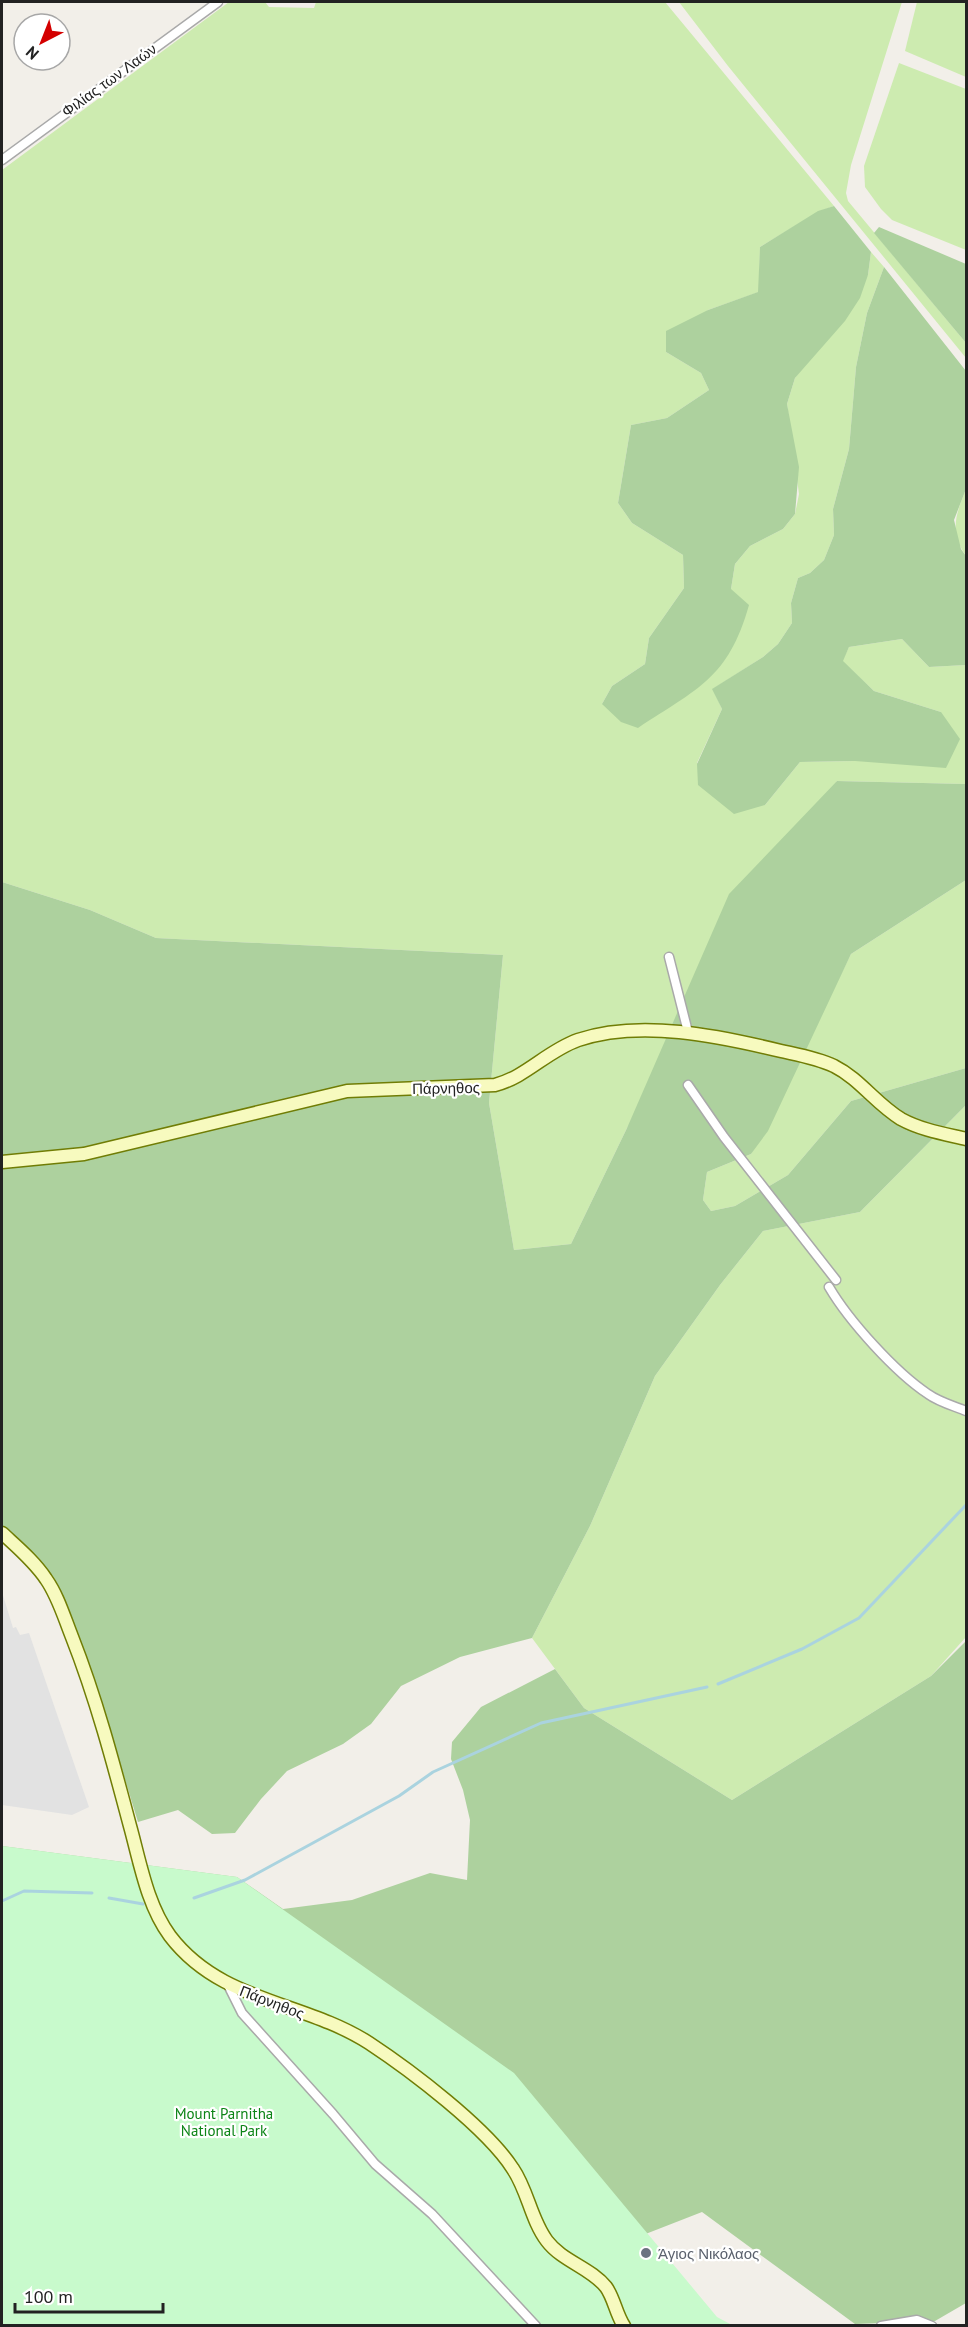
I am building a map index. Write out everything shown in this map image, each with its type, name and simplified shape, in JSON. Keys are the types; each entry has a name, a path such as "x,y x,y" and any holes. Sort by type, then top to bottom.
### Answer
{"main road":[{"name":"Πάρνηθος","path":"2,1162 84,1154 337,1092 484,1088 516,1078 552,1052 579,1040 623,1032 688,1032 771,1048 831,1064 852,1076 901,1119 926,1130 966,1139"},
{"name":"Πάρνηθος","path":"2,1533 38,1568 58,1600 88,1676 144,1880 160,1923 185,1952 227,1983 248,1995 344,2030 374,2047 437,2094 504,2156 516,2173 546,2240 606,2288 624,2325"}],"street":[{"name":"Φιλίας των Λαών","path":"2,160 218,2"},
{"path":"669,957 688,1032"},
{"path":"688,1085 724,1137 836,1280"},
{"path":"829,1287 841,1308 912,1382 929,1395 966,1412"},
{"path":"227,1983 242,2013 375,2164 432,2214 536,2325"},
{"path":"881,2325 917,2320 932,2325"}],"green space":[{"path":"229,2 265,2 269,7 314,8 316,2 665,2 834,206 818,212 760,247 759,292 708,310 666,352 701,373 709,390 667,418 631,425 618,503 632,523 683,555 684,588 649,638 645,664 612,686 602,704 731,589 735,564 750,546 783,529 795,514 799,494 787,404 795,378 868,275 871,252 884,267 867,313 856,367 849,449 833,509 834,535 824,560 810,573 798,578 791,603 792,623 778,644 763,657 713,689 722,709 697,763 765,805 800,762 855,761 941,712 874,691 842,661 849,647 902,639 929,667 966,665 966,784 837,781 627,1128 571,1244 514,1250 489,1103 503,955 156,938 90,910 2,882 2,170"},
{"path":"679,2 902,2 851,165 846,193 848,201 966,343 966,358 728,66"},
{"path":"917,2 966,2 966,77 905,51"},
{"path":"899,63 966,89 966,250 892,220 865,187 864,166"},
{"path":"834,206 871,252 868,275 860,298 845,321 795,378 787,404 799,467 795,514 783,529 750,546 735,564 731,589 749,605 741,630 720,666 694,691 638,728 621,722 602,704 612,686 645,664 649,638 684,588 683,555 632,523 618,503 631,425 667,418 709,390 701,373 666,352 666,331 708,310 758,292 760,247 818,211"},
{"path":"879,227 966,264 966,343 874,233"},
{"path":"884,267 966,371 966,489 954,520 961,549 966,556 966,665 929,667 902,639 849,647 843,661 874,691 941,712 960,739 946,768 855,761 800,762 765,805 734,814 698,785 697,764 722,709 712,689 763,657 778,644 792,623 791,603 798,578 810,573 824,560 834,535 833,509 849,449 856,367 867,313"},
{"path":"966,489 966,556 957,538 956,522"},
{"path":"837,781 966,784 966,880 851,954 768,1131 751,1154 707,1172 703,1200 711,1211 735,1206 788,1175 851,1101 966,1068 966,1105 860,1212 763,1231 720,1285 655,1376 590,1526 532,1638 460,1657 401,1686 371,1724 343,1744 287,1771 261,1799 235,1833 212,1834 178,1810 138,1822 98,1691 66,1604 51,1577 2,1528 2,882 90,910 156,938 503,955 489,1103 514,1250 571,1244 627,1128 729,894"},
{"path":"966,880 966,1068 851,1101 788,1175 735,1206 711,1211 703,1200 707,1172 751,1154 851,954"},
{"path":"966,1105 966,1637 931,1676 732,1800 584,1708 532,1638 590,1526 655,1376 720,1285 763,1231 860,1212"},
{"path":"966,1641 966,2303 935,2321 855,2324 702,2212 584,2258 2,2326 2,1846 237,1877 283,1909 352,1900 430,1873 467,1880 470,1820 463,1790 451,1759 452,1742 481,1707 555,1669 584,1708 732,1800 931,1676"},
{"name":"Mount Parnitha National Park","path":"2,1846 237,1877 514,2073 717,2317 732,2325 2,2326"}],"shaded area":[{"path":"2,1592 13,1628 16,1627 20,1635 29,1633 89,1807 72,1815 2,1805"}],"waterway":[{"path":"718,1684 802,1649 859,1618 966,1505"},
{"path":"194,1898 245,1880 399,1796 433,1772 541,1723 707,1687"},
{"path":"2,1901 24,1891 92,1893"},
{"path":"109,1898 143,1904"}],"place":[{"name":"Άγιος Νικόλαος","path":"646,2253"}]}
